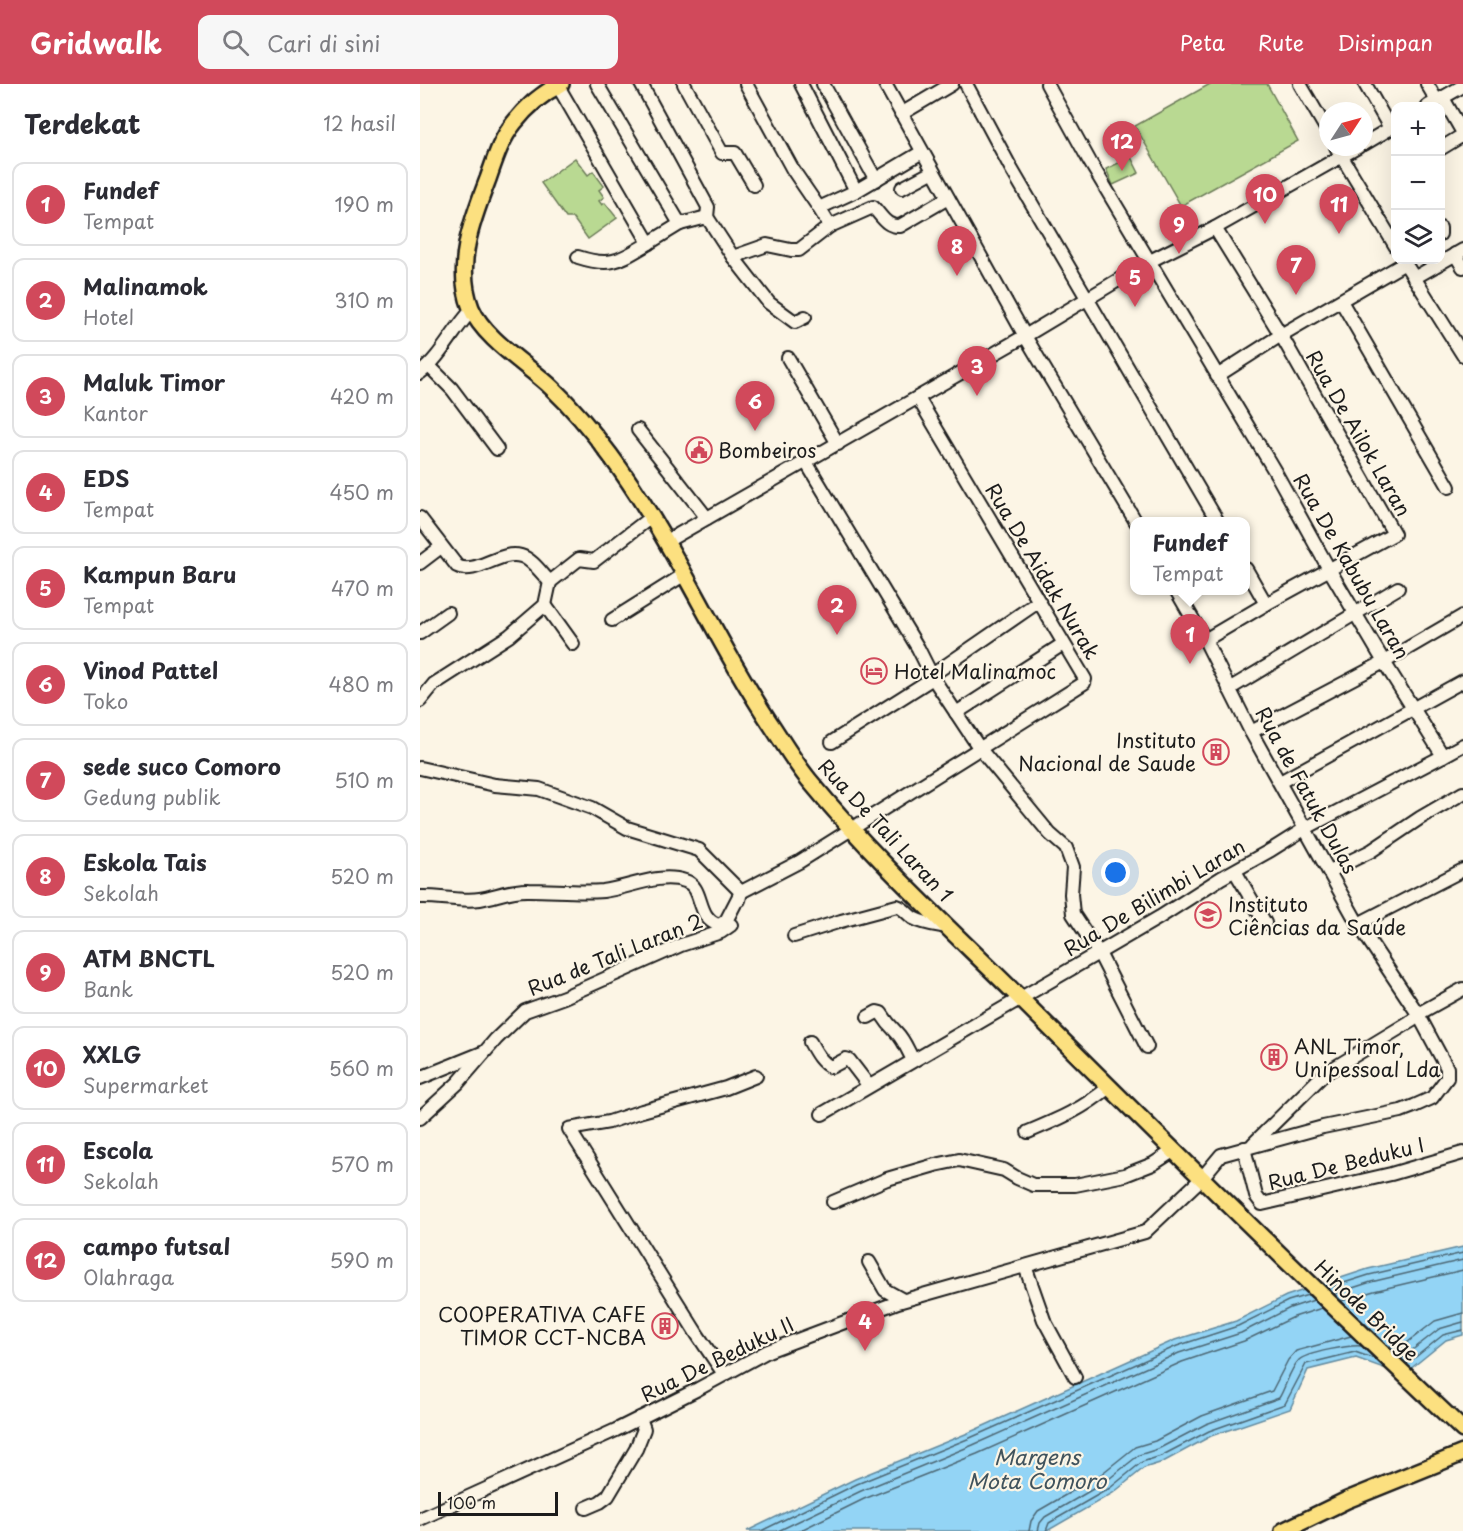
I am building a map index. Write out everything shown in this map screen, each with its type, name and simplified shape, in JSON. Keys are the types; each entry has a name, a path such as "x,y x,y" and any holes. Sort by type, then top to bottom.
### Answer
{"main road":[{"path":"472,310 467,294 465,272 467,239 498,152 515,121 545,92 560,85"},
{"name":"Rua De Tali Laran 1","path":"472,310 487,331 562,399 610,456 667,541 751,694 806,777 891,873 1243,1219"},
{"name":"Hinode Bridge","path":"1243,1219 1463,1430"},
{"path":"1283,1531 1347,1500 1463,1453"}],"street":[{"path":"597,84 680,224"},
{"path":"641,84 708,207 707,217 733,256 769,303 795,322 805,317"},
{"path":"684,84 722,153 735,153 754,185"},
{"path":"746,84 793,170 830,226"},
{"path":"801,84 856,191"},
{"path":"823,84 876,180"},
{"path":"885,84 1025,336 1133,517"},
{"path":"901,114 952,84"},
{"path":"966,84 1012,170 1215,517"},
{"name":"Rua De Kabubu Laran","path":"1047,84 1412,710 1443,756"},
{"path":"1300,84 1319,117"},
{"path":"1365,84 1391,123"},
{"path":"1427,84 1436,102 1463,86"},
{"path":"560,85 648,243"},
{"path":"1445,113 1463,134 1445,146"},
{"path":"1373,138 1391,127"},
{"path":"819,208 856,191 921,152"},
{"path":"667,541 1025,336 1149,261 1215,228 1332,156"},
{"path":"1341,156 1391,240"},
{"path":"902,188 932,171"},
{"path":"733,256 767,245 799,250 830,226 873,207 887,224 893,227 900,226 948,198"},
{"path":"578,256 594,262 618,261 680,224 707,217"},
{"name":"Rua De Ailok Laran","path":"1205,640 1329,568 1394,534 1281,336 1215,228"},
{"path":"1414,278 1459,252 1463,267"},
{"path":"1217,376 1399,264"},
{"path":"1406,264 1463,355"},
{"path":"1341,301 1449,487"},
{"path":"472,310 425,369 452,389 497,449"},
{"path":"788,358 837,444"},
{"name":"Rua De Aidak Nurak","path":"741,892 799,862 1084,683 1085,679 918,398"},
{"path":"639,430 707,518"},
{"path":"806,462 956,713 980,748 1050,834 1066,849 1073,867 1071,894 1073,914 1099,953 1147,1047"},
{"path":"420,518 457,566 463,569 499,558 519,556 527,559 550,582"},
{"path":"420,701 434,684 509,636 545,605 550,582 579,560 594,561 651,518"},
{"path":"420,563 441,547"},
{"path":"612,620 685,574"},
{"path":"1250,577 1266,604"},
{"path":"1229,689 1398,588"},
{"name":"Rua de Fatuk Dulas","path":"1145,1232 1201,1179 1221,1155 1323,1127 1401,1111 1432,1098 1447,1078 1447,1068 1418,1014 1358,924 1251,732 1205,640 1178,595"},
{"path":"832,742 1038,603"},
{"path":"545,605 573,644"},
{"path":"420,633 448,613"},
{"path":"1251,732 1384,662 1463,616"},
{"path":"956,713 1063,644"},
{"path":"1280,782 1463,681"},
{"path":"1306,828 1463,745"},
{"path":"420,768 495,784 539,789 592,808 627,828 699,850 741,892 726,921 719,925 711,923 704,913 694,887 683,880 661,879 604,891 506,891 478,899 420,897"},
{"path":"1330,871 1371,851 1463,793"},
{"name":"Rua De Bilimbi Laran","path":"822,1114 1099,953 1306,828"},
{"path":"1358,924 1463,870"},
{"path":"1235,871 1265,923"},
{"name":"Rua de Tali Laran 2","path":"420,1118 458,1083 525,1011 564,997 681,945 721,932 732,924 741,892"},
{"path":"794,936 897,906 902,906 910,916 925,923 947,927"},
{"path":"1248,1147 1324,1074 1413,1020 1418,1014 1463,989"},
{"path":"868,1017 877,1012 881,1013 888,1025 897,1032 913,1060"},
{"path":"810,1042 827,1066 831,1067 846,1059 849,1060 869,1086"},
{"path":"420,1077 486,1051"},
{"path":"724,1374 569,1129 609,1122 726,1088 756,1076"},
{"path":"1028,1132 1078,1110 1109,1087"},
{"name":"Rua De Beduku I","path":"1248,1147 1256,1196 1262,1204 1391,1174 1463,1153"},
{"path":"833,1202 887,1179 959,1160 1004,1170 1033,1185 1075,1185 1125,1175 1154,1164 1173,1151"},
{"name":"Rua De Beduku II","path":"420,1519 640,1418 768,1351 903,1300 1145,1232"},
{"path":"868,1262 885,1290 903,1300"},
{"path":"1025,1266 1044,1320 1075,1377"},
{"path":"586,1508 608,1496 636,1449 644,1429 640,1418"}],"green space":[{"path":"1210,84 1267,84 1298,141 1181,206 1135,126"},
{"path":"1131,157 1139,173 1113,185 1106,169"},
{"path":"575,158 588,175 593,171 604,186 599,190 604,197 599,201 602,205 605,203 617,218 588,239 573,218 566,218 541,183"}],"water":[{"name":"Margens Mota Comoro","path":"1463,1247 1463,1335 1446,1340 1403,1375 1356,1358 1308,1370 1290,1409 1211,1436 1163,1462 1144,1468 1113,1493 1047,1531 747,1531 855,1479 968,1433 1175,1340 1236,1321 1286,1296 1368,1269"}],"place":[{"name":"campo futsal","path":"1122,171"},
{"name":"XXLG","path":"1265,224"},
{"name":"Escola","path":"1339,234"},
{"name":"ATM BNCTL","path":"1179,254"},
{"name":"Eskola Tais","path":"957,276"},
{"name":"sede suco Comoro","path":"1296,295"},
{"name":"Kampun Baru","path":"1135,307"},
{"name":"Maluk Timor","path":"977,396"},
{"name":"Vinod Pattel","path":"755,431"},
{"name":"Bombeiros","path":"699,450"},
{"name":"Malinamok","path":"837,635"},
{"name":"Fundef","path":"1190,664"},
{"name":"Hotel Malinamoc","path":"874,671"},
{"name":"Instituto Nacional de Saude","path":"1216,752"},
{"name":"Instituto Ciências da Saúde","path":"1208,915"},
{"name":"ANL Timor, Unipessoal Lda","path":"1274,1057"},
{"name":"COOPERATIVA CAFE TIMOR CCT-NCBA","path":"665,1326"},
{"name":"EDS","path":"865,1351"}]}
